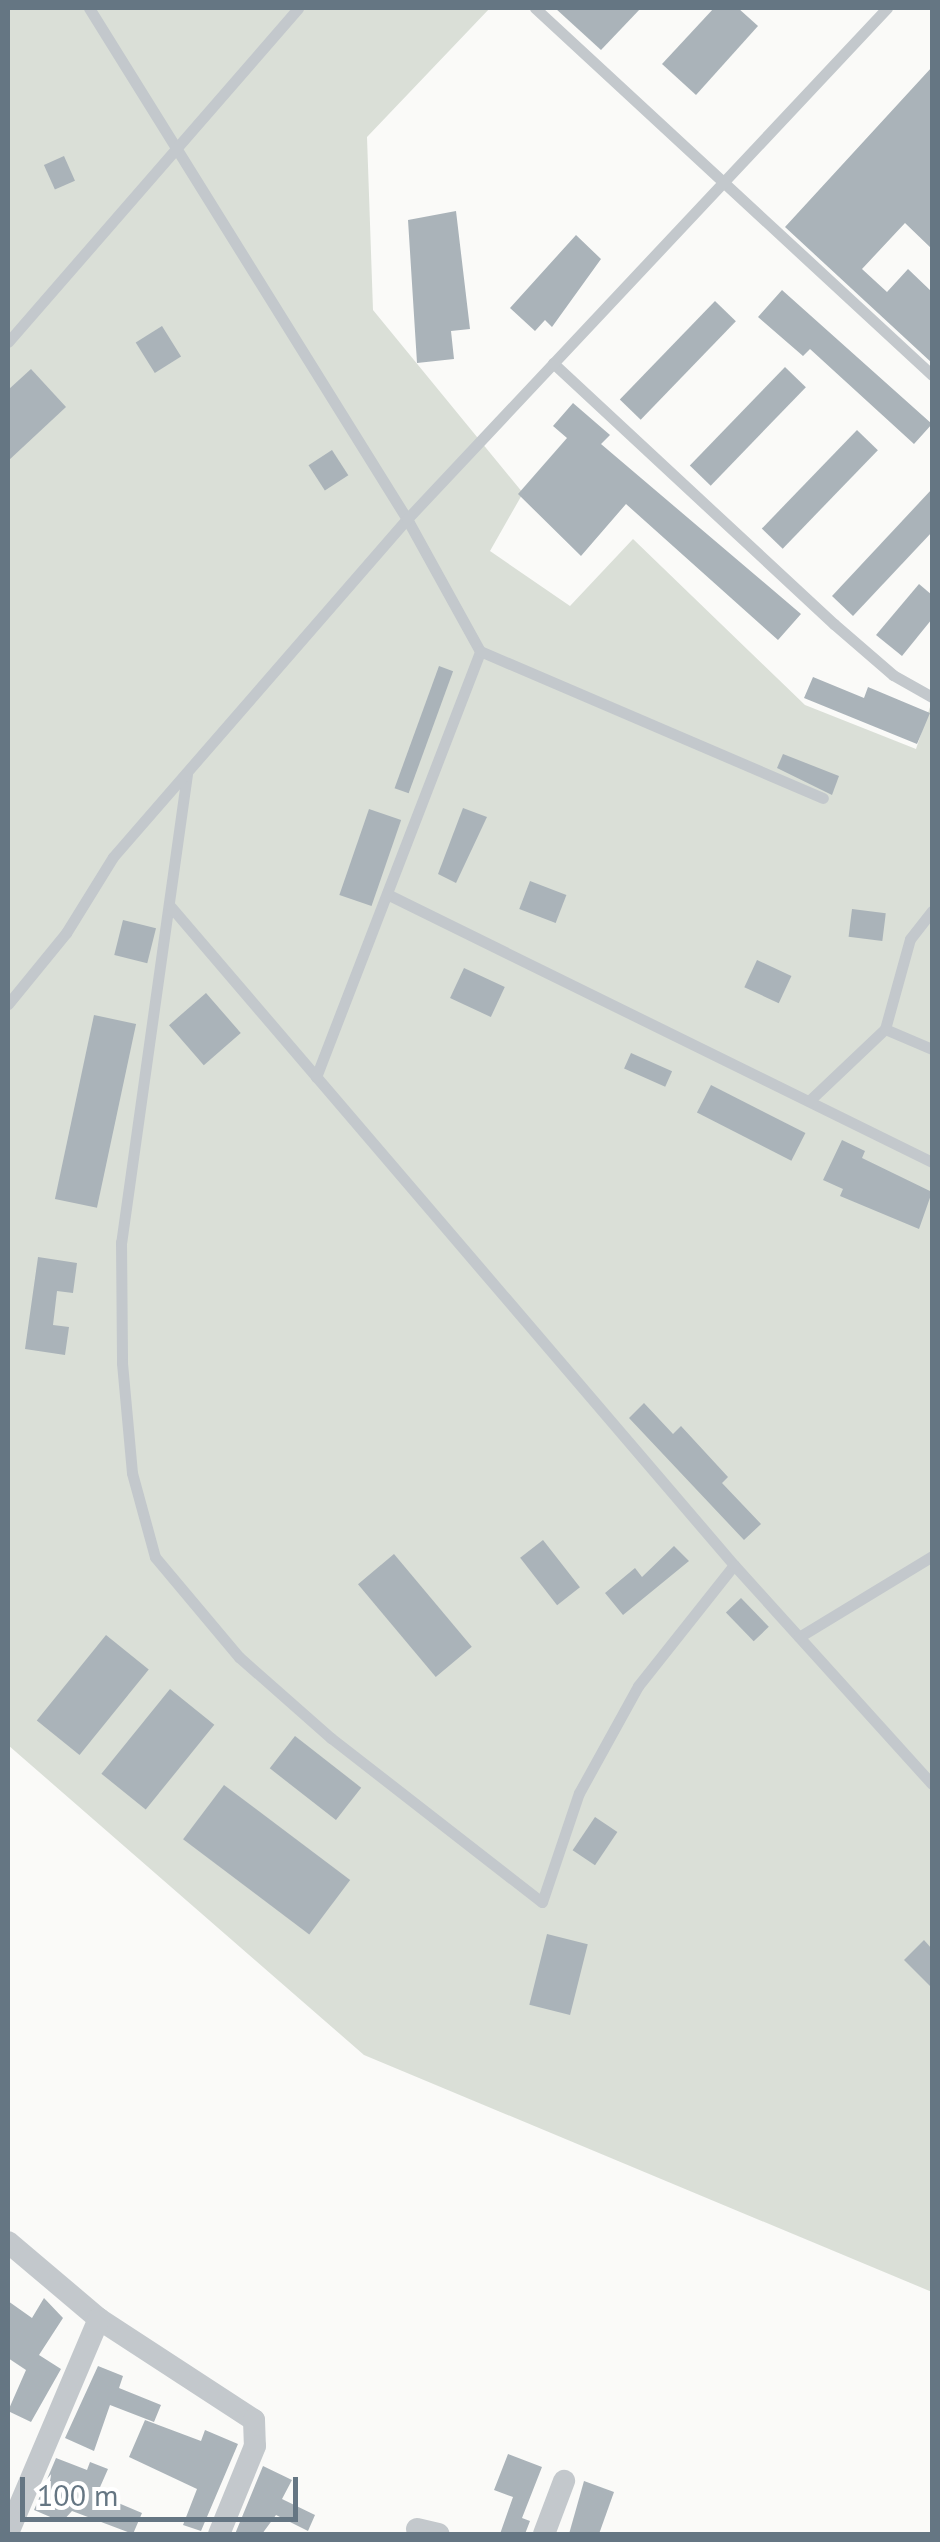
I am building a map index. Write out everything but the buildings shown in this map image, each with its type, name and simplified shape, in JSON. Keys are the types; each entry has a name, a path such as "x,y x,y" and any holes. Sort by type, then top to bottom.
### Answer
{"street":[{"path":"8,2242 99,2319 248,2412 257,2430 254,2446 219,2534"},
{"path":"8,2532 99,2319"},
{"path":"544,2534 564,2481"}],"lane":[{"path":"89,8 406,519 480,651 823,798"},
{"path":"8,342 298,8"},
{"path":"535,8 727,178 932,375"},
{"path":"8,1004 66,932 113,858 406,519 887,8"},
{"path":"554,362 834,624 894,675 932,697"},
{"path":"316,1077 480,651"},
{"path":"187,774 121,1242 122,1363 132,1473 155,1557 239,1657 331,1738 542,1902 579,1794 638,1686 734,1565"},
{"path":"386,894 932,1162"},
{"path":"171,907 734,1565 932,1784"},
{"path":"808,1101 885,1029 910,938 932,911"},
{"path":"885,1029 932,1049"},
{"path":"799,1636 932,1556"}],"shaded area":[{"path":"8,8 490,8 367,137 373,310 523,493 490,551 570,606 633,539 805,705 916,749 932,701 932,2292 364,2055 8,1745"}]}
